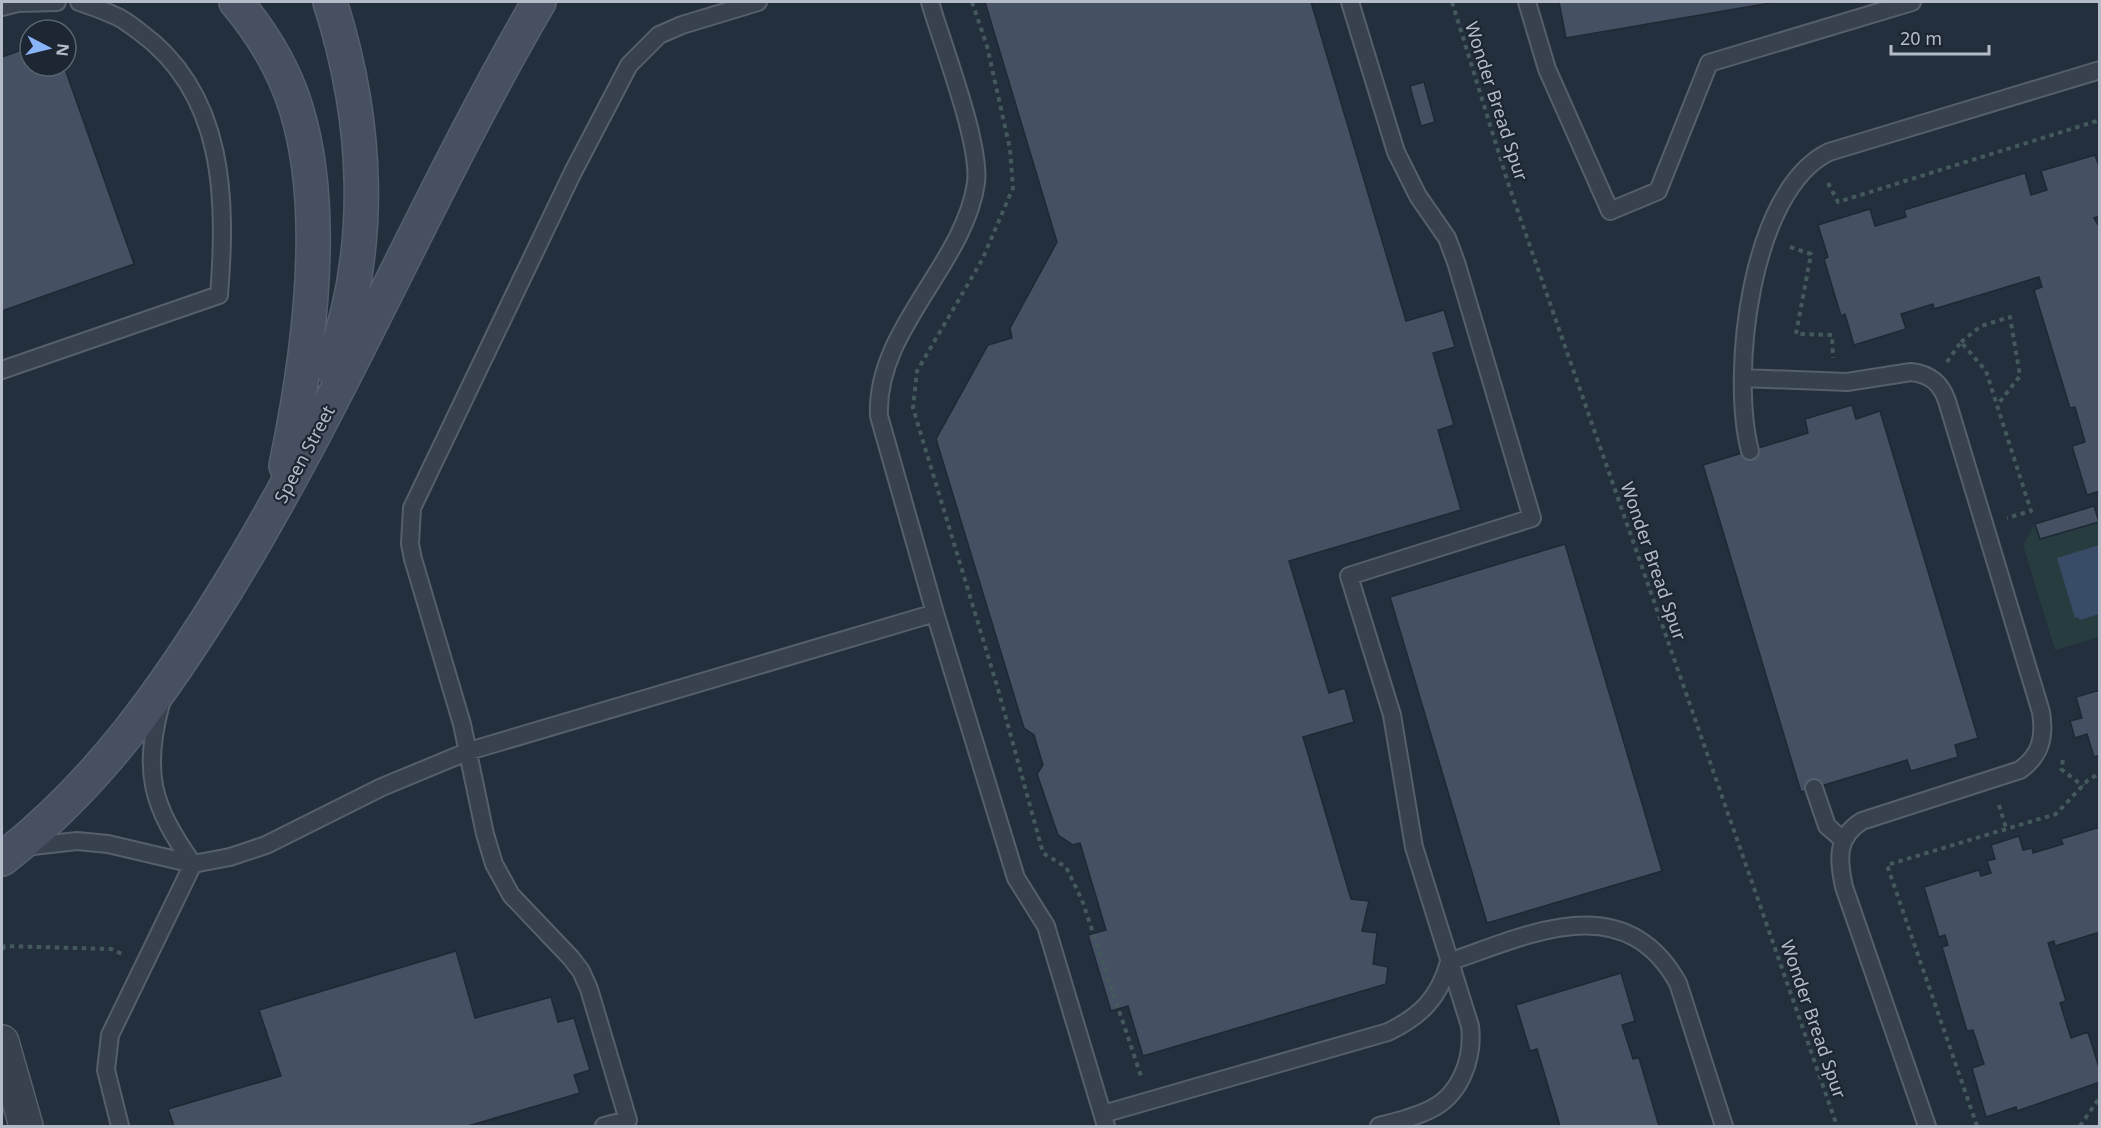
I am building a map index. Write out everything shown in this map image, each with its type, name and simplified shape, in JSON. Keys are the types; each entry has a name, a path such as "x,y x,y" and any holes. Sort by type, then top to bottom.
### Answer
{"main road":[{"path":"236,2 260,32 289,88 302,130 311,196 311,267 305,346 279,500"},
{"path":"279,500 339,343 351,302 358,258 361,197 358,127 350,73 330,2"},
{"name":"Speen Street","path":"9,854 72,797 117,748 172,675 279,500 485,97 539,2"}],"street":[{"path":"2,1042 26,1126"}],"lane":[{"path":"2,8 18,3 57,2"},
{"path":"2,370 219,295 222,214 218,164 207,120 191,84 158,45 119,17 79,2"},
{"path":"604,1126 628,1120 589,989 571,958 511,895 502,882 485,834 469,751 413,559 410,544 412,508 573,172 629,65 659,35 681,25 758,2"},
{"path":"930,2 972,142 976,181 963,223 887,361 878,398 879,416 935,613 1016,878 1046,926 1105,1120 1388,1032 1411,1021 1426,1009 1437,994 1449,962"},
{"path":"1350,2 1396,152 1418,196 1447,238 1456,262 1532,518 1349,576 1392,715 1414,847 1470,1026 1472,1045 1468,1065 1446,1098 1431,1110 1379,1126"},
{"path":"1527,2 1548,69 1610,211 1658,191 1709,63 1912,2"},
{"path":"1750,451 1743,422 1747,323 1763,248 1780,203 1794,180 1809,164 1829,152 2100,69"},
{"path":"1743,378 1847,382 1911,372 1921,373 1938,383 1947,401 2040,712 2043,739 2039,751 2032,762 2020,770 1862,821 1848,831 1842,839 1840,858 1844,887 1927,1126"},
{"path":"9,854 78,841 108,844 193,864 230,857 266,845 382,786 469,751 935,613"},
{"path":"172,675 156,723 151,777 159,810 172,835 193,864"},
{"path":"1814,788 1827,826 1842,839"},
{"path":"120,1126 106,1070 110,1035 193,864"},
{"path":"1449,962 1564,925 1604,927 1641,942 1670,968 1678,982 1724,1126"}],"path":[{"path":"972,2 987,46 1010,149 1013,188 982,260 917,371 913,408 998,689 1043,853 1066,867 1082,900 1137,1066"},
{"name":"Wonder Bread Spur","path":"1452,2 1508,183 1837,1126"},
{"path":"1961,342 1981,326 2010,317 2020,376 1998,404"},
{"path":"1977,1126 1887,865 2056,814 2088,780 2100,773"},
{"path":"1999,805 2006,828"},
{"path":"2,949 5,946 111,949 145,964"},
{"path":"2080,1126 2100,1096"}],"green space":[{"path":"2099,512 2099,637 2055,650 2023,545 2035,524 2040,539 2098,522 2096,513"}],"water":[{"path":"2099,545 2099,614 2080,620 2078,617 2075,618 2057,558"}],"building":[{"path":"985,2 1311,2 1406,321 1444,310 1455,347 1433,353 1454,425 1438,430 1461,510 1289,561 1329,693 1345,688 1354,722 1303,737 1351,899 1369,901 1362,931 1377,933 1373,964 1388,967 1386,984 1143,1056 1128,1006 1111,1011 1088,935 1106,930 1080,843 1073,845 1058,835 1037,774 1043,765 1034,735 1024,728 936,439 988,345 1012,338 1010,328 1057,242"},
{"path":"1559,2 1776,2 1566,38"},
{"path":"18,51 18,78 68,78 134,264 2,311 2,57"},
{"path":"1424,82 1435,122 1421,126 1410,86"},
{"path":"2095,155 2100,169 2100,216 2094,218 2100,228 2100,491 2087,495 2072,446 2085,442 2075,407 2070,408 2034,290 2042,287 2039,277 1934,309 1933,304 1901,314 1906,329 1854,345 1845,314 1841,316 1824,259 1828,257 1818,225 1870,209 1875,226 1906,217 1904,210 2025,173 2031,195 2047,190 2041,171"},
{"path":"1852,405 1856,419 1880,411 1978,738 1955,745 1958,757 1911,771 1907,760 1801,792 1703,465 1808,433 1805,419"},
{"path":"2094,506 2099,522 2040,539 2035,524"},
{"path":"1565,544 1662,871 1487,923 1390,597"},
{"path":"2100,690 2100,755 2094,757 2087,734 2075,738 2070,721 2082,718 2076,697"},
{"path":"2100,827 2100,932 2055,946 2054,941 2048,943 2066,1001 2060,1003 2071,1038 2088,1032 2100,1071 2100,1082 2017,1111 2016,1107 1986,1117 1972,1068 1984,1064 1973,1030 1967,1031 1942,947 1948,945 1945,935 1939,937 1924,887 1979,870 1981,876 1991,873 1987,861 1995,859 1991,845 2019,836 2023,850 2032,848 2033,853 2063,844 2061,839"},
{"path":"456,951 475,1018 551,997 558,1022 574,1018 590,1070 574,1075 580,1093 468,1126 174,1126 168,1109 281,1076 259,1010"},
{"path":"1621,973 1635,1021 1622,1025 1633,1059 1639,1058 1659,1126 1560,1126 1537,1049 1530,1051 1516,1005"}]}
